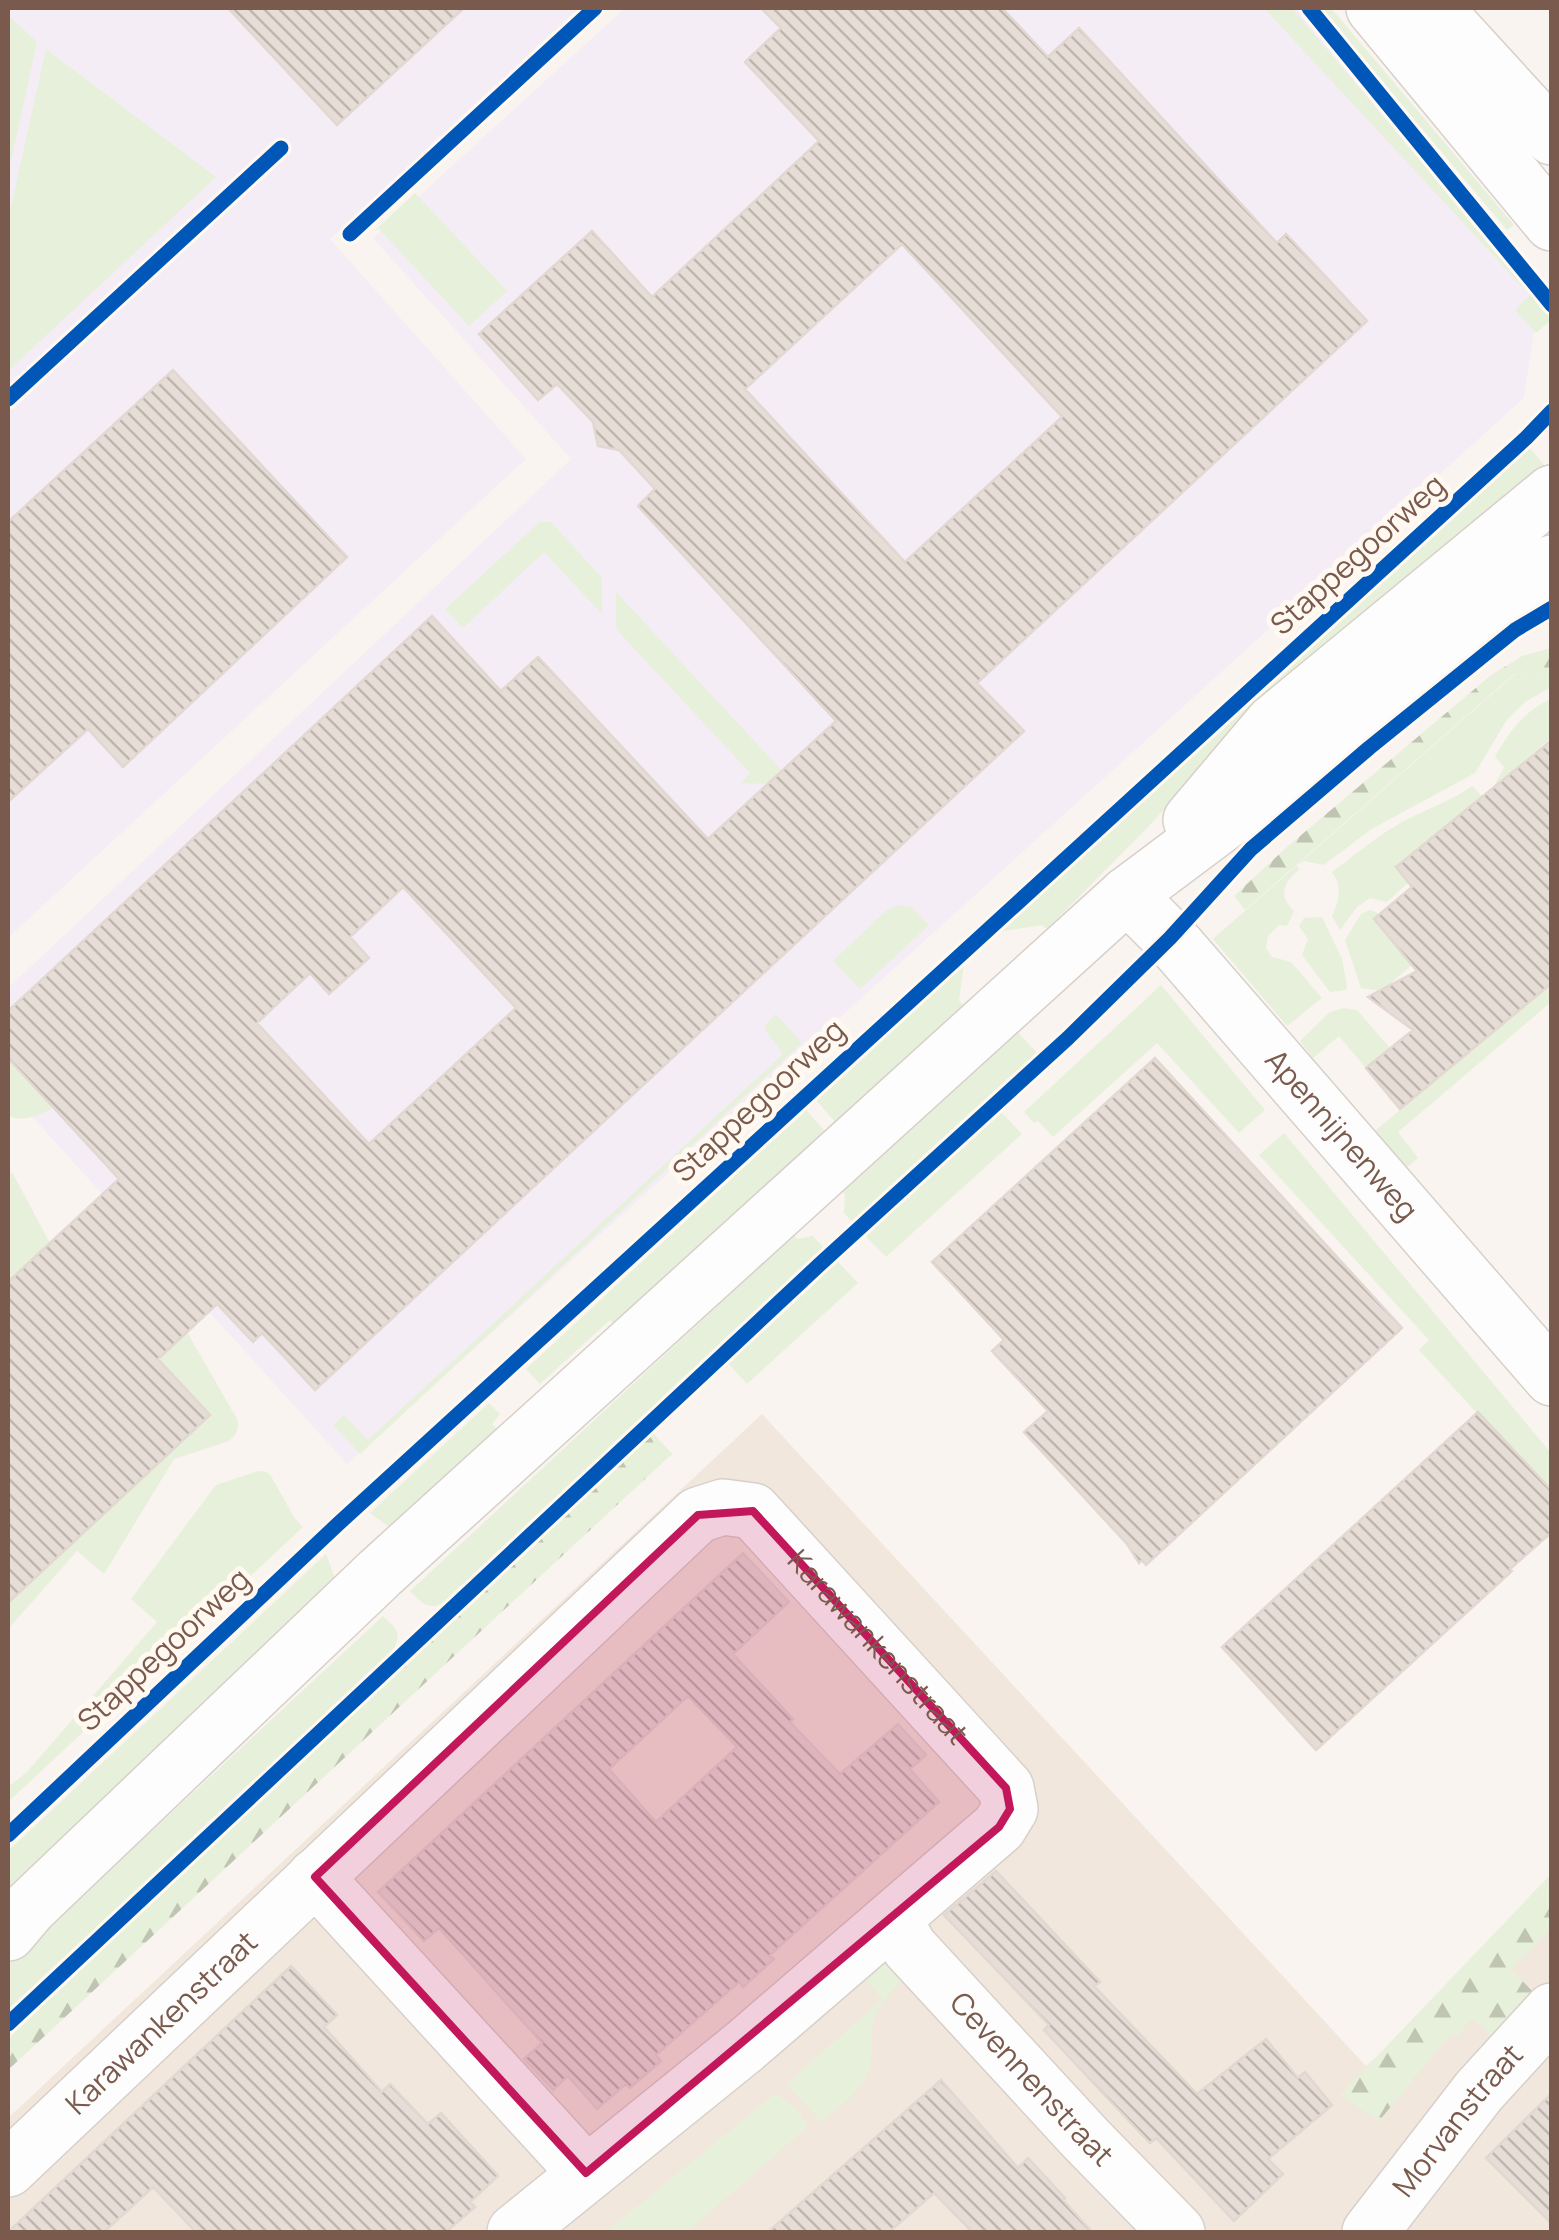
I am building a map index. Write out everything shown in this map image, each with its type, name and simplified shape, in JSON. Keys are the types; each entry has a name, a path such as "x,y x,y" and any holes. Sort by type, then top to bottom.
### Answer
{"street":[{"path":"1374,8 1552,224"},
{"path":"1434,8 1552,137"},
{"path":"1127,895 1273,723 1552,493"},
{"path":"15,1920 380,1573 1127,895 1287,776 1407,674 1552,563"},
{"name":"Apennijnenweg","path":"1127,895 1170,938 1552,1378"},
{"name":"Karawankenstraat","path":"8,2169 698,1515 724,1507 753,1512 1006,1788 1010,1809 999,1827 894,1919 745,2046 515,2232"},
{"path":"315,1877 586,2173"},
{"name":"Cevennenstraat","path":"894,1919 909,1947 1177,2232"},
{"name":"Morvanstraat","path":"1370,2232 1479,2091 1552,2011"}],"highlighted area":[{"path":"753,1511 1006,1788 1010,1809 999,1827 586,2173 315,1877 698,1515"}],"shaded area":[{"path":"8,8 579,8 330,239 526,459 8,938"},
{"path":"625,8 1302,8 1540,289 1524,398 347,1464 8,1090 8,988 571,459 373,238"},
{"path":"762,1414 1366,2066 1551,1903 1551,2232 8,2232 8,2118"}],"green space":[{"path":"1264,8 1292,8 1551,320 1536,333 1515,310 1530,295"},
{"path":"1321,8 1331,8 1514,225 1507,230"},
{"path":"8,15 37,42 8,175"},
{"path":"46,49 216,177 8,371 8,220"},
{"path":"415,193 507,291 469,326 379,229 374,231"},
{"path":"1527,445 1547,468 1233,733 1150,825 1047,929 1042,925 997,932"},
{"path":"540,522 551,522 602,578 602,614 544,552 463,628 445,609"},
{"path":"616,592 785,774 776,784 741,783 750,773 616,629"},
{"path":"1551,648 1551,676 1514,674 1245,910 1234,896 1287,847 1490,676 1522,656"},
{"path":"1515,674 1551,676 1551,687 1525,702 1506,721 1475,773 1370,830 1324,865 1305,861 1298,865"},
{"path":"1551,699 1551,738 1493,788 1504,767 1495,757 1505,740 1525,716"},
{"path":"1472,786 1483,797 1409,882 1387,902 1370,898 1357,907 1340,930 1332,916 1339,894 1332,872 1392,828"},
{"path":"1297,865 1299,870 1289,880 1284,894 1294,911 1287,926 1279,925 1268,936 1266,948 1272,957 1291,962 1322,998 1287,1026 1213,939"},
{"path":"898,905 911,907 929,925 860,989 833,961 887,910"},
{"path":"1370,910 1380,914 1374,919 1412,965 1390,988 1380,991 1361,988 1345,940 1361,914"},
{"path":"1322,917 1342,959 1346,990 1330,992 1302,955 1308,939 1299,926 1304,918"},
{"path":"964,962 959,1001 963,1005 836,1123 816,1100"},
{"path":"1551,983 1551,1002 1398,1132 1418,1158 1406,1168 1375,1131"},
{"path":"1161,985 1265,1110 1239,1133 1157,1043 1053,1137 1038,1121 1034,1123 1024,1112"},
{"path":"1343,1008 1357,1010 1390,1048 1366,1068 1339,1036 1313,1058 1300,1041 1330,1012"},
{"path":"776,1014 802,1043 360,1454 333,1425 344,1415 368,1440 783,1054 765,1030"},
{"path":"1015,1029 1037,1053 853,1223 844,1213 842,1191"},
{"path":"8,1058 54,1108 25,1118 8,1115"},
{"path":"806,1110 826,1132 617,1327 610,1320 540,1384 526,1369"},
{"path":"1000,1111 1022,1134 886,1257 865,1236"},
{"path":"1284,1133 1551,1453 1551,1494 1419,1350 1429,1340 1259,1155"},
{"path":"9,1173 50,1243 8,1282"},
{"path":"794,1235 797,1239 813,1236 825,1249 443,1603 429,1605 410,1591"},
{"path":"837,1261 858,1283 747,1384 728,1363"},
{"path":"187,1332 237,1419 235,1434 229,1441 174,1459 104,1574 77,1551 8,1629 8,1603 209,1415 158,1359"},
{"path":"489,1403 500,1414 492,1424 501,1434 393,1530 370,1513"},
{"path":"653,1433 672,1454 8,2070 8,2040 37,2006"},
{"path":"258,1471 271,1476 303,1527 8,1802 8,1787 27,1772 157,1622 131,1599 216,1485"},
{"path":"326,1554 336,1581 8,1891 8,1851"},
{"path":"383,1616 397,1634 394,1649 8,2012 8,1965"},
{"path":"1551,1874 1551,1929 1511,1969 1533,1992 1495,2038 1472,2019 1456,2037 1451,2034 1379,2121 1340,2095"},
{"path":"885,1960 913,1972 877,2012 870,2065 862,2084 821,2122 787,2084 882,1999 859,1972"},
{"path":"776,2093 800,2113 807,2127 687,2232 606,2232"}],"building":[{"path":"228,8 464,8 337,125"},
{"path":"761,8 1002,8 1048,57 1079,28 1277,243 1286,234 1367,321 977,683 1024,731 315,1390 262,1333 253,1342 217,1304 158,1359 210,1415 8,1603 8,1282 119,1179 8,1058 8,1011 432,616 501,691 538,657 708,839 836,721 638,506 655,489 619,450 598,446 593,422 557,384 538,400 479,334 592,231 652,297 819,141 745,62 781,28","holes":["902,244 1062,417 905,562 745,389","403,887 516,1008 369,1144 257,1023 310,973 329,994 369,958 350,937"]},
{"path":"173,370 347,557 123,767 88,729 8,802 8,522"},
{"path":"1552,740 1552,983 1400,1109 1366,1068 1413,1030 1368,997 1417,971 1374,919 1412,887 1396,867"},
{"path":"1155,1058 1402,1328 1146,1565 1142,1560 1139,1563 1127,1544 1024,1432 1048,1411 992,1351 1004,1340 932,1262"},
{"path":"1478,1412 1552,1491 1552,1532 1316,1750 1222,1647"},
{"path":"743,1553 789,1602 733,1654 840,1774 898,1724 926,1755 910,1769 939,1802 770,1955 774,1959 743,1987 739,1982 656,2055 661,2061 597,2109 568,2076 553,2090 524,2059 542,2043 439,1928 424,1941 378,1892","holes":["688,1696 737,1747 656,1822 609,1769"]},
{"path":"996,1871 1100,1982 1094,1986 1197,2094 1266,2039 1298,2078 1305,2072 1332,2105 1268,2159 1283,2174 1234,2221 1156,2138 1150,2143 1044,2030 1049,2025 944,1915"},
{"path":"291,1966 337,2015 324,2027 382,2092 390,2084 428,2124 441,2113 498,2176 470,2202 475,2207 446,2232 196,2232 153,2187 104,2232 8,2232"},
{"path":"941,2080 1018,2168 1028,2158 1092,2232 972,2232 934,2193 889,2232 768,2232"},
{"path":"1552,2093 1552,2224 1486,2158"}],"cycle path":[{"path":"350,234 595,8"},
{"path":"1309,8 1552,305"},
{"path":"8,399 281,148"},
{"name":"Stappegoorweg","path":"8,1835 337,1525 1552,411"},
{"path":"8,2024 819,1265 1068,1038 1170,938 1251,849 1515,630 1552,608"}]}
